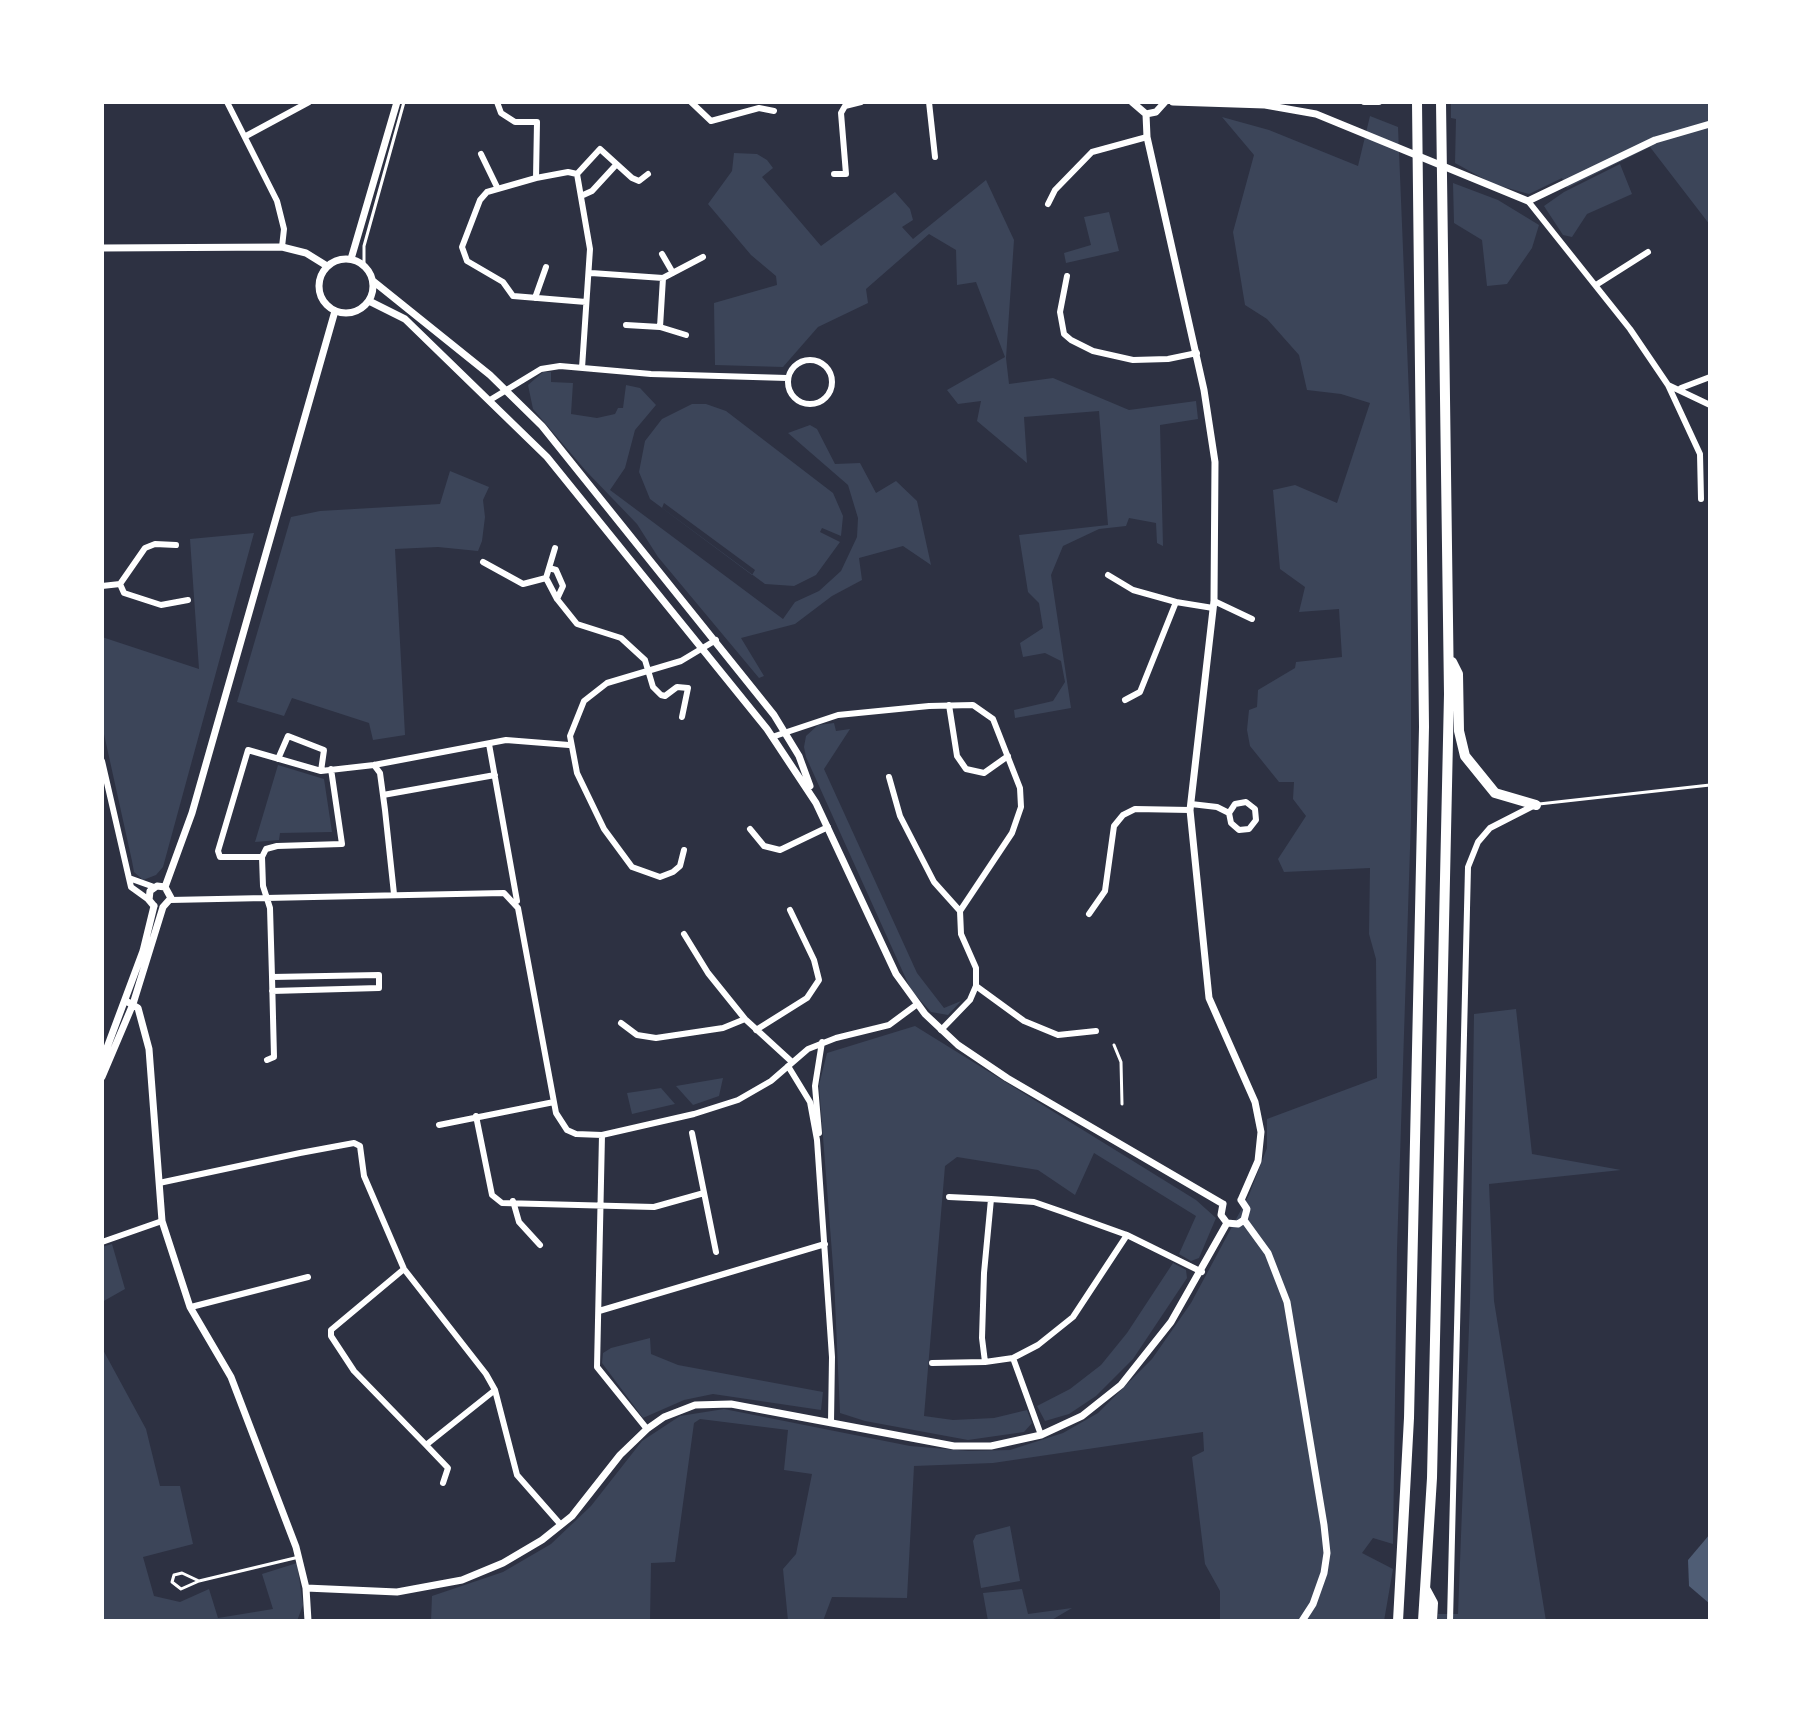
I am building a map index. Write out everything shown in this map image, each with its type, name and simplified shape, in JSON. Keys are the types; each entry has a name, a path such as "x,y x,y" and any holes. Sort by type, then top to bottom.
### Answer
{"highway":[{"path":"1398,1621 1409,1418 1424,727 1417,102"},
{"path":"1423,1621 1433,1465 1450,656 1441,102"},
{"path":"1450,656 1458,674 1459,731 1465,756 1495,793 1536,805"},
{"path":"1426,1590 1433,1603 1432,1621"}],"street":[{"path":"227,102 282,214 282,247"},
{"path":"246,136 309,102"},
{"path":"351,259 397,102"},
{"path":"497,102 501,113 515,122 537,122 536,178"},
{"path":"691,102 711,121 759,108 774,111"},
{"path":"834,174 846,174 841,113 845,106 861,102"},
{"path":"929,102 935,157"},
{"path":"1132,102 1146,114 1147,137 1197,353 1215,462 1214,605 1190,807 1209,998 1255,1102 1261,1132 1258,1161 1241,1200"},
{"path":"1146,114 1156,112 1165,102"},
{"path":"1173,102 1265,105 1316,114 1528,201 1596,285 1668,385 1700,454 1701,499"},
{"path":"1364,102 1379,102"},
{"path":"1528,201 1655,140 1710,124"},
{"path":"1048,204 1055,190 1092,152 1147,137"},
{"path":"577,174 600,149 615,166 639,181 648,174"},
{"path":"481,154 497,187"},
{"path":"581,196 592,191 615,166"},
{"path":"577,174 568,172 497,187 480,200 463,254 476,269 503,282 513,296 586,302"},
{"path":"577,174 591,273 582,368"},
{"path":"102,248 282,247 306,253 327,266 351,259 364,266 373,281 506,389 542,426 785,730 896,974 916,1005 941,1030 1007,1078 1223,1204"},
{"path":"1596,285 1648,252"},
{"path":"662,254 673,273"},
{"path":"591,273 663,278 703,257"},
{"path":"327,266 319,288 324,303 335,311 353,312 369,301 373,281"},
{"path":"535,298 546,267"},
{"path":"1067,276 1060,312 1064,334 1071,340 1093,351 1133,360 1168,359 1197,353"},
{"path":"660,327 663,278"},
{"path":"369,301 405,319 547,457 772,737 816,803"},
{"path":"170,900 165,887 192,813 335,311"},
{"path":"626,325 660,327 686,335"},
{"path":"811,359 827,367 832,384 823,400 806,404 791,395 787,378 797,364 811,359"},
{"path":"490,400 541,369 582,368 787,378"},
{"path":"1681,388 1710,377"},
{"path":"1668,385 1681,388 1710,405"},
{"path":"102,586 120,584 145,548 176,545"},
{"path":"555,548 546,578 557,599 577,624 621,638 645,660 653,687 661,695 665,696 677,687 688,688 682,717"},
{"path":"483,562 515,582 523,584 546,578"},
{"path":"549,568 556,570 563,586 557,599"},
{"path":"1108,575 1133,590 1176,602 1214,605 1252,619"},
{"path":"120,584 124,593 161,605 188,600"},
{"path":"1125,700 1140,692 1176,602"},
{"path":"684,850 680,866 660,877 632,867 604,829 577,773 569,745 576,713 593,692 607,683 681,661 716,640"},
{"path":"949,705 957,756 966,769 984,773 1008,756"},
{"path":"772,737 785,730 838,715 973,705 990,716 1020,788 1019,819 960,911 961,934 976,968 976,986 970,1000 941,1030"},
{"path":"278,759 288,736 324,750 321,771"},
{"path":"262,857 220,857 218,851 248,750 321,771 366,763 374,765 519,738 569,745"},
{"path":"489,744 556,1113 567,1130 576,1134 602,1135 721,1106 760,1088 822,1042 889,1025 916,1005"},
{"path":"102,761 129,878 134,891 155,905"},
{"path":"374,765 383,795 394,894"},
{"path":"267,1060 274,1057 272,977 262,857 266,849 277,846 342,844 331,769"},
{"path":"383,795 495,775"},
{"path":"889,777 900,816 934,882 960,911"},
{"path":"1246,802 1255,809 1256,820 1249,829 1239,830 1231,823 1229,813 1235,804 1246,802"},
{"path":"1450,1621 1468,867 1478,842 1490,828 1536,805"},
{"path":"1089,914 1105,891 1114,826 1123,815 1135,809 1190,807 1217,807 1229,813"},
{"path":"750,829 764,846 780,850 828,827"},
{"path":"129,878 154,887 165,887"},
{"path":"102,1077 129,1003 155,905 154,887"},
{"path":"155,905 170,900 499,892 514,901 518,908"},
{"path":"756,1030 807,998 819,980 814,960 790,910"},
{"path":"684,934 714,981 745,1019 790,1064 810,1102 817,1140"},
{"path":"272,977 379,975 379,988 272,991"},
{"path":"976,986 1024,1021 1058,1035 1096,1031"},
{"path":"102,1061 129,1003"},
{"path":"129,1003 142,1019 149,1049 162,1221 191,1307 231,1377 299,1557 306,1588 308,1621"},
{"path":"621,1023 637,1035 656,1038 723,1028 745,1019"},
{"path":"822,1042 815,1086 832,1357 831,1422"},
{"path":"439,1125 554,1102"},
{"path":"476,1116 492,1195 502,1203 654,1207 704,1193"},
{"path":"692,1133 716,1252"},
{"path":"602,1135 597,1367 647,1429"},
{"path":"159,1183 354,1143 360,1146 364,1176 404,1269 451,1326 495,1390 517,1475 561,1525"},
{"path":"949,1197 1034,1202 1127,1235 1202,1272"},
{"path":"985,1362 982,1338 984,1273 991,1199"},
{"path":"1227,1223 1221,1212 1223,1204 1229,1199 1241,1200"},
{"path":"1227,1223 1238,1224 1244,1220 1247,1209 1241,1200"},
{"path":"513,1201 519,1222 540,1245"},
{"path":"1244,1220 1268,1253 1287,1302 1324,1525 1327,1553 1324,1573 1313,1604 1302,1621"},
{"path":"102,1242 162,1221"},
{"path":"306,1588 384,1593 443,1585 503,1563 561,1525 647,1429 685,1407 714,1402 954,1446 991,1446 1041,1435 1082,1416 1121,1385 1163,1333 1202,1272 1227,1223"},
{"path":"932,1363 1013,1358 1038,1345 1073,1317 1127,1235"},
{"path":"599,1311 825,1244"},
{"path":"404,1269 334,1326 331,1336 354,1371 448,1468 443,1483"},
{"path":"191,1307 308,1277"},
{"path":"1013,1358 1041,1435"},
{"path":"426,1445 495,1390"}],"lane":[{"path":"364,266 367,233 404,102"},
{"path":"1536,805 1710,785"},
{"path":"1114,1045 1121,1062 1122,1104"},
{"path":"199,1581 182,1573 174,1575 172,1582 181,1589 199,1581 299,1557"}],"shaded area":[{"path":"1451,102 1710,102 1710,225 1650,147 1567,188 1562,178 1529,194 1493,184 1455,163 1456,119 1451,118"},
{"path":"1370,116 1398,127 1411,444 1411,818 1397,1249 1393,1544 1373,1538 1362,1553 1393,1569 1384,1621 1220,1621 1220,1591 1205,1564 1192,1457 1204,1451 1203,1432 993,1463 914,1466 907,1598 832,1597 823,1621 788,1621 783,1569 796,1554 812,1474 784,1470 788,1430 700,1419 694,1423 675,1562 651,1563 650,1621 431,1621 432,1596 503,1572 551,1544 591,1506 642,1441 680,1416 724,1409 910,1446 969,1451 1010,1450 1063,1433 1098,1413 1152,1359 1191,1303 1249,1195 1267,1148 1267,1119 1377,1078 1376,959 1369,934 1370,868 1284,872 1278,859 1306,816 1293,799 1294,782 1279,782 1250,746 1247,730 1249,710 1257,707 1258,690 1295,668 1296,662 1342,657 1339,609 1299,612 1305,587 1280,569 1273,490 1295,485 1337,503 1370,403 1341,394 1307,390 1299,355 1267,319 1245,305 1233,232 1254,155 1222,117 1269,130 1358,166"},
{"path":"734,153 757,154 767,160 773,168 762,177 821,246 895,192 910,209 913,220 902,227 913,239 986,180 1014,240 1006,358 1009,384 1053,378 1129,410 1196,401 1198,419 1160,425 1163,546 1157,543 1156,523 1129,518 1126,526 1099,529 1063,546 1051,575 1071,708 1015,718 1014,710 1053,701 1065,682 1061,661 1045,653 1023,657 1020,643 1043,628 1039,603 1028,592 1019,535 1108,525 1099,411 1024,417 1027,463 977,421 981,401 958,404 947,390 1005,357 976,282 957,285 956,250 929,234 866,289 868,303 818,327 783,367 715,365 714,303 777,285 776,276 751,255 708,204 732,171"},
{"path":"1620,164 1632,194 1587,214 1572,237 1563,235 1544,206 1564,192"},
{"path":"1453,183 1498,200 1539,225 1532,248 1507,284 1487,286 1482,240 1454,223"},
{"path":"1109,212 1119,251 1066,263 1064,253 1091,245 1084,217"},
{"path":"543,372 551,372 551,382 573,383 571,414 597,418 615,414 618,408 623,408 626,385 640,388 656,405 635,430 625,468 610,490 783,619 795,602 819,591 841,571 857,537 858,518 848,485 788,433 810,425 817,429 835,464 860,463 876,493 896,481 917,501 931,565 903,546 859,558 862,580 832,596 795,624 741,638 764,676 759,678 658,557 637,524 533,409 528,385"},
{"path":"692,404 706,404 726,411 833,493 843,516 841,536 822,528 820,532 840,542 816,575 794,586 765,584 752,575 755,570 664,503 662,508 650,499 639,472 645,441 662,419"},
{"path":"450,471 489,487 483,500 485,517 482,541 478,551 438,547 395,549 405,735 373,740 369,723 292,698 284,716 237,702 291,517 320,511 440,504"},
{"path":"254,533 163,867 156,875 143,880 134,872 102,725 102,637 199,669 190,539"},
{"path":"834,723 836,731 850,729 824,769 917,973 944,1008 961,1001 948,1015 931,1012 911,990 806,757 806,736 818,725"},
{"path":"278,765 324,779 332,832 280,833 279,840 255,842"},
{"path":"1516,1009 1532,1154 1621,1170 1489,1184 1494,1301 1546,1621 1438,1621 1438,1614 1458,1614 1470,1301 1474,1014"},
{"path":"915,1026 1196,1200 1216,1218 1199,1258 1191,1261 1179,1254 1196,1216 1094,1153 1075,1195 1038,1170 957,1157 945,1166 924,1416 953,1420 994,1418 1027,1410 1032,1423 1024,1432 968,1440 865,1421 840,1413 834,1279 819,1085 827,1053"},
{"path":"723,1078 719,1096 693,1105 676,1086"},
{"path":"661,1088 675,1104 632,1114 627,1093"},
{"path":"112,1244 125,1289 102,1302 102,1247"},
{"path":"1173,1263 1186,1270 1187,1278 1133,1359 1096,1396 1069,1414 1045,1421 1037,1406 1070,1389 1101,1365 1127,1333"},
{"path":"650,1338 651,1354 678,1365 823,1392 821,1410 713,1394 684,1400 643,1418 602,1363 603,1353 611,1348"},
{"path":"102,1348 146,1429 160,1486 180,1486 193,1544 143,1557 154,1596 180,1602 209,1589 218,1618 273,1609 262,1574 297,1563 303,1605 297,1621 102,1621"},
{"path":"1010,1526 1020,1581 981,1588 973,1541 976,1535"},
{"path":"1710,1534 1710,1604 1689,1586 1688,1560"},
{"path":"1022,1589 1028,1614 1072,1608 1050,1621 988,1621 983,1593"}]}
